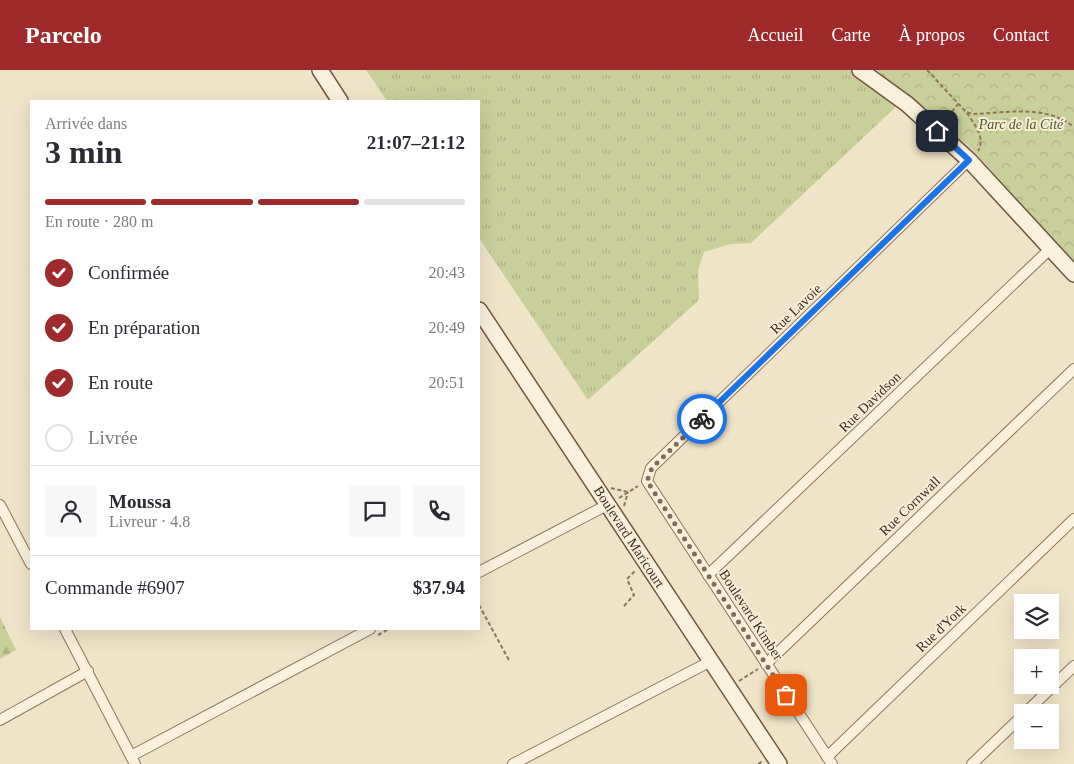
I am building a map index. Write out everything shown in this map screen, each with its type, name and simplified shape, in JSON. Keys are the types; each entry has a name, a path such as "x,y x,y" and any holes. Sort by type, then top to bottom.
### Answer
{"street":[{"path":"320,70 339,100"},
{"path":"860,70 907,104 969,160 1074,274"},
{"name":"Rue Lavoie","path":"643,483 652,468 969,160"},
{"name":"Rue Davidson","path":"708,575 1050,249"},
{"name":"Boulevard Maricourt","path":"480,311 614,507 644,561 779,764"},
{"name":"Rue Cornwall","path":"763,666 1074,369"},
{"name":"Boulevard Kimber","path":"643,483 708,575 763,666 829,761"},
{"path":"0,505 3,519 30,562"},
{"path":"480,572 614,507"},
{"name":"Rue d'York","path":"829,761 1074,519"},
{"path":"67,630 133,760 368,630"},
{"path":"513,764 711,661"},
{"path":"1034,704 1074,666"},
{"path":"0,720 88,671"},
{"path":"972,764 1014,724"}],"path":[{"path":"927,70 966,112 981,137 980,150 969,160"},
{"path":"937,131 958,104"},
{"path":"966,112 973,114 1036,111 1052,115 1074,127"},
{"path":"614,507 626,503 628,492 643,483"},
{"path":"607,489 618,488 628,492"},
{"path":"624,606 634,595 627,579 644,561"},
{"path":"480,607 510,662"},
{"path":"738,682 763,666"}],"green space":[{"path":"366,70 850,70 901,102 751,243 731,244 704,252 698,270 699,300 588,400 480,239 480,100 386,100"},
{"name":"Parc de la Cité","path":"876,70 1074,70 1074,262 972,149"},
{"path":"0,617 16,650 0,659"}],"way so far":[{"path":"702,419 652,468 647,481 786,695"}],"route":[{"path":"702,419 969,160 937,131"}]}
